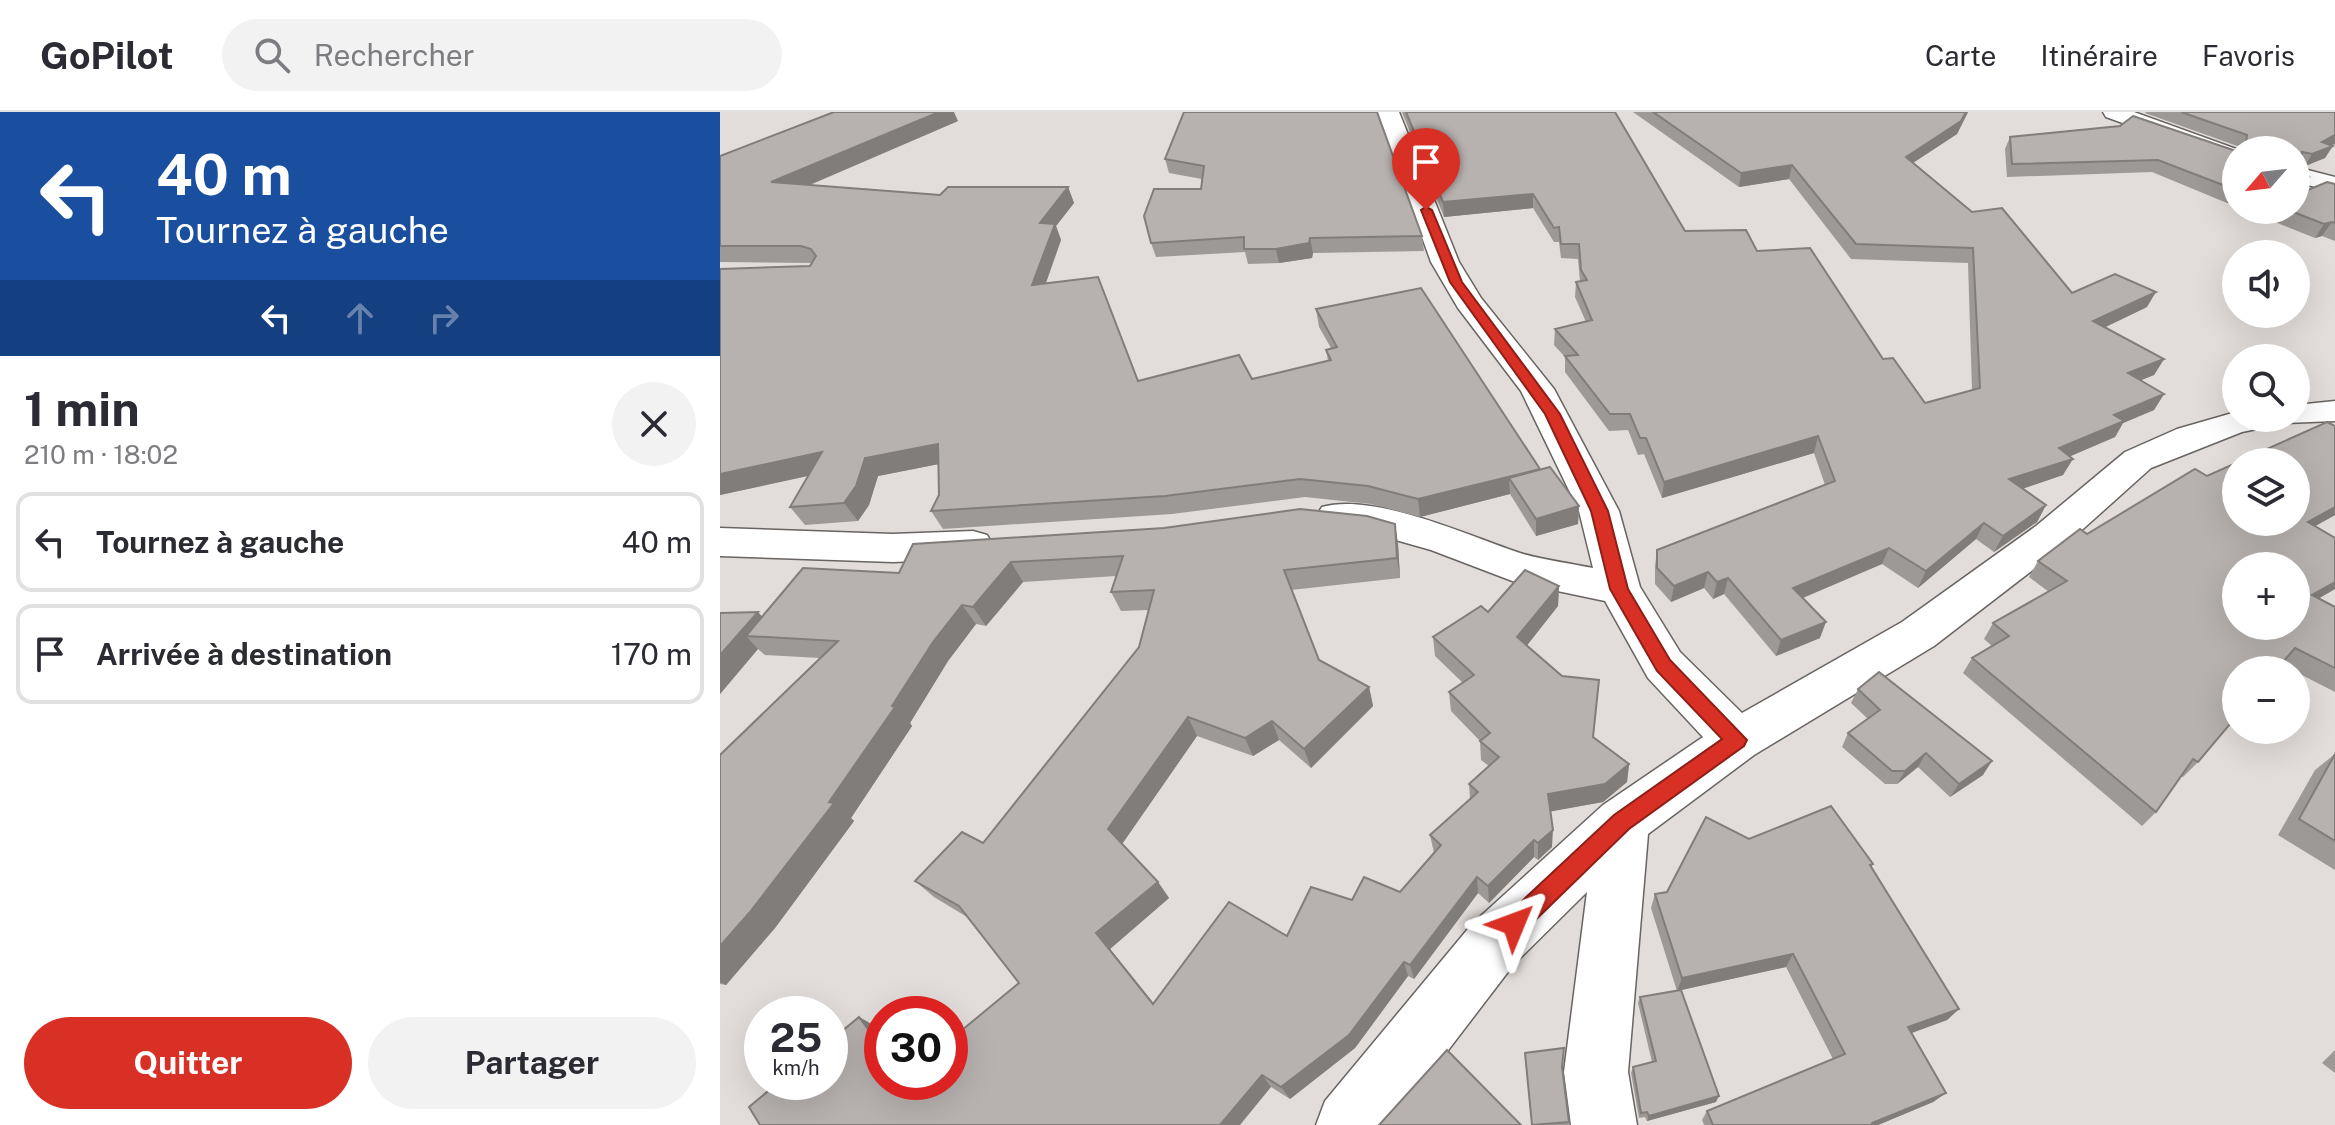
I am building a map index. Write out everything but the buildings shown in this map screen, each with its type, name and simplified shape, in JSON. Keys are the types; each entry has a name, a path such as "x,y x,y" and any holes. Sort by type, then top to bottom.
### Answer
{"street":[{"path":"1388,112 1445,262 1469,302 1537,389 1599,511 1619,589 1664,665 1737,740"},
{"path":"2114,112 2222,152"},
{"path":"2310,178 2335,185"},
{"path":"2310,414 2335,411"},
{"path":"1349,1125 1493,944 1622,822 1737,740 1918,634 2050,536 2138,460 2222,427"},
{"path":"1305,513 1371,520 1445,540 1515,567 1619,589"},
{"path":"720,542 893,548 1013,543"},
{"path":"1604,1125 1596,1072 1622,822"}],"route":[{"path":"1426,210 1445,262 1456,282 1537,389 1552,414 1599,511 1619,589 1664,665 1737,740 1622,822 1514,924"}]}
